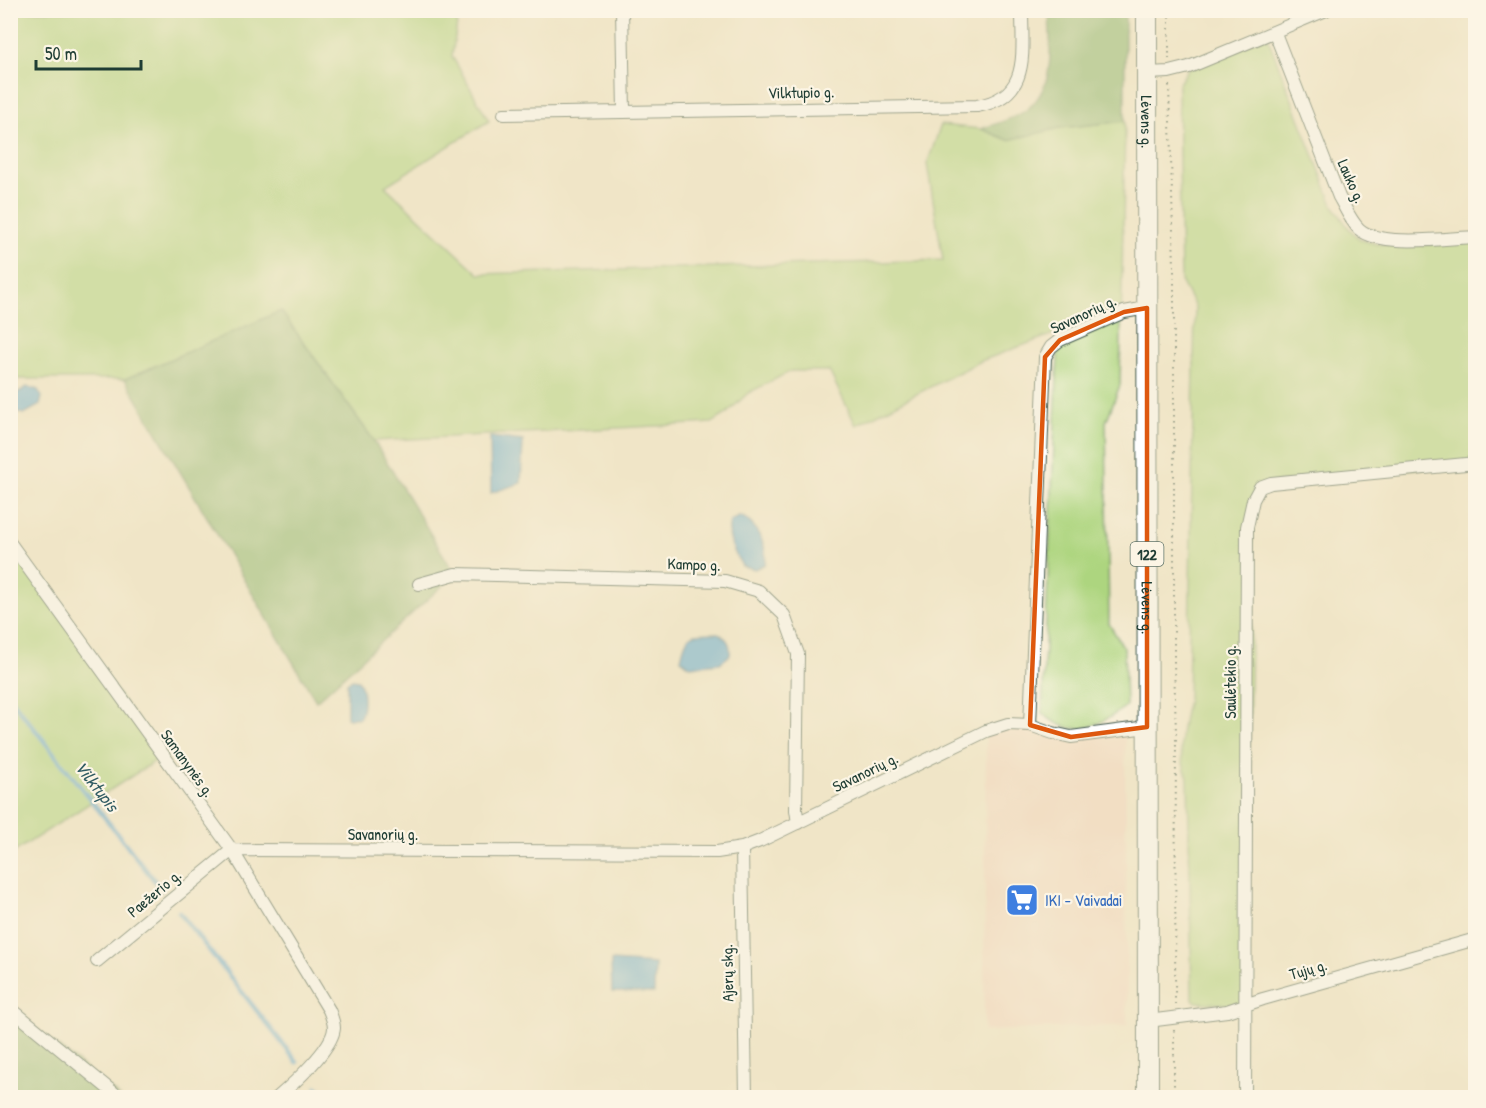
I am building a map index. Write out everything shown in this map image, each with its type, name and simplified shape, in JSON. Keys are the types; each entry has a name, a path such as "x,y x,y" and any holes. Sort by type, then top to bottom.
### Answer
{"main road":[{"name":"Lėvens g.","path":"1147,10 1148,1098"}],"street":[{"path":"622,10 624,112"},
{"name":"Vilktupio g.","path":"504,114 990,104 1003,98 1014,88 1020,75 1022,10"},
{"path":"1147,73 1169,72 1189,67 1326,10"},
{"name":"Lauko g.","path":"1275,33 1339,196 1360,230 1392,241 1476,237"},
{"name":"Savanorių g.","path":"232,850 717,852 742,848 798,823 986,731 1008,724 1030,725 1045,357 1051,347 1060,340 1124,312 1147,308"},
{"name":"Saulėtekio g.","path":"1245,1098 1247,526 1253,500 1260,487 1271,483 1476,463"},
{"name":"Samanynės g.","path":"10,543 232,850 329,1010 335,1026 332,1037 300,1079 277,1098"},
{"name":"Kampo g.","path":"419,584 455,574 725,580 759,591 784,615 798,654 796,810 798,823"},
{"path":"1030,725 1071,737 1147,727"},
{"name":"Ajerų skg.","path":"742,848 746,1098"},
{"name":"Paežerio g.","path":"97,962 232,850"},
{"name":"Tujų g.","path":"1148,1021 1213,1014 1476,939"},
{"path":"10,1008 120,1098"}],"path":[{"path":"1169,10 1174,267 1176,733 1174,1098"}],"highlighted area":[{"path":"1147,308 1147,727 1071,737 1030,725 1045,357 1060,340 1124,312"}],"shaded area":[{"path":"1008,724 1053,733 1125,730 1127,1025 984,1031 986,731"}],"green space":[{"path":"10,11 459,11 452,56 489,121 385,186 479,274 943,260 927,164 941,125 981,129 1008,140 1060,128 1125,121 1120,385 1106,422 1109,624 1124,648 1126,706 1105,720 1085,728 1064,726 1042,713 1059,332 981,361 856,425 829,371 791,371 748,393 725,415 712,423 374,441 281,311 125,379 11,379"},
{"path":"1049,11 1125,11 1125,121 1060,128 1008,140 981,129 1025,111 1042,90 1049,65"},
{"path":"1267,36 1333,205 1351,231 1359,238 1382,244 1475,242 1475,463 1271,483 1253,500 1245,1006 1196,1002 1192,998 1188,777 1182,758 1181,739 1188,700 1195,307 1181,281 1178,85 1189,67"},
{"path":"281,311 374,441 455,574 316,701 125,379"},
{"path":"10,543 163,756 11,854 10,854"},
{"path":"11,1008 120,1097 11,1097"}],"water":[{"path":"27,387 38,390 42,397 40,405 24,414 15,412 11,406 12,396"},
{"path":"490,437 523,441 521,483 491,493"},
{"path":"741,516 756,530 765,550 765,564 755,569 742,566 730,539 730,521"},
{"path":"701,633 718,633 728,642 730,651 730,655 720,663 690,666 681,659 688,638"},
{"path":"352,679 358,680 363,693 363,705 359,718 347,718 347,683"},
{"path":"611,961 655,964 654,993 612,992"}],"waterway":[{"name":"Vilktupis","path":"10,698 162,890"},
{"name":"Vilktupis","path":"179,912 297,1062"},
{"name":"Vilktupis","path":"317,1087 326,1098"}],"place":[{"name":"IKI - Vaivadai","path":"1022,900"}]}
